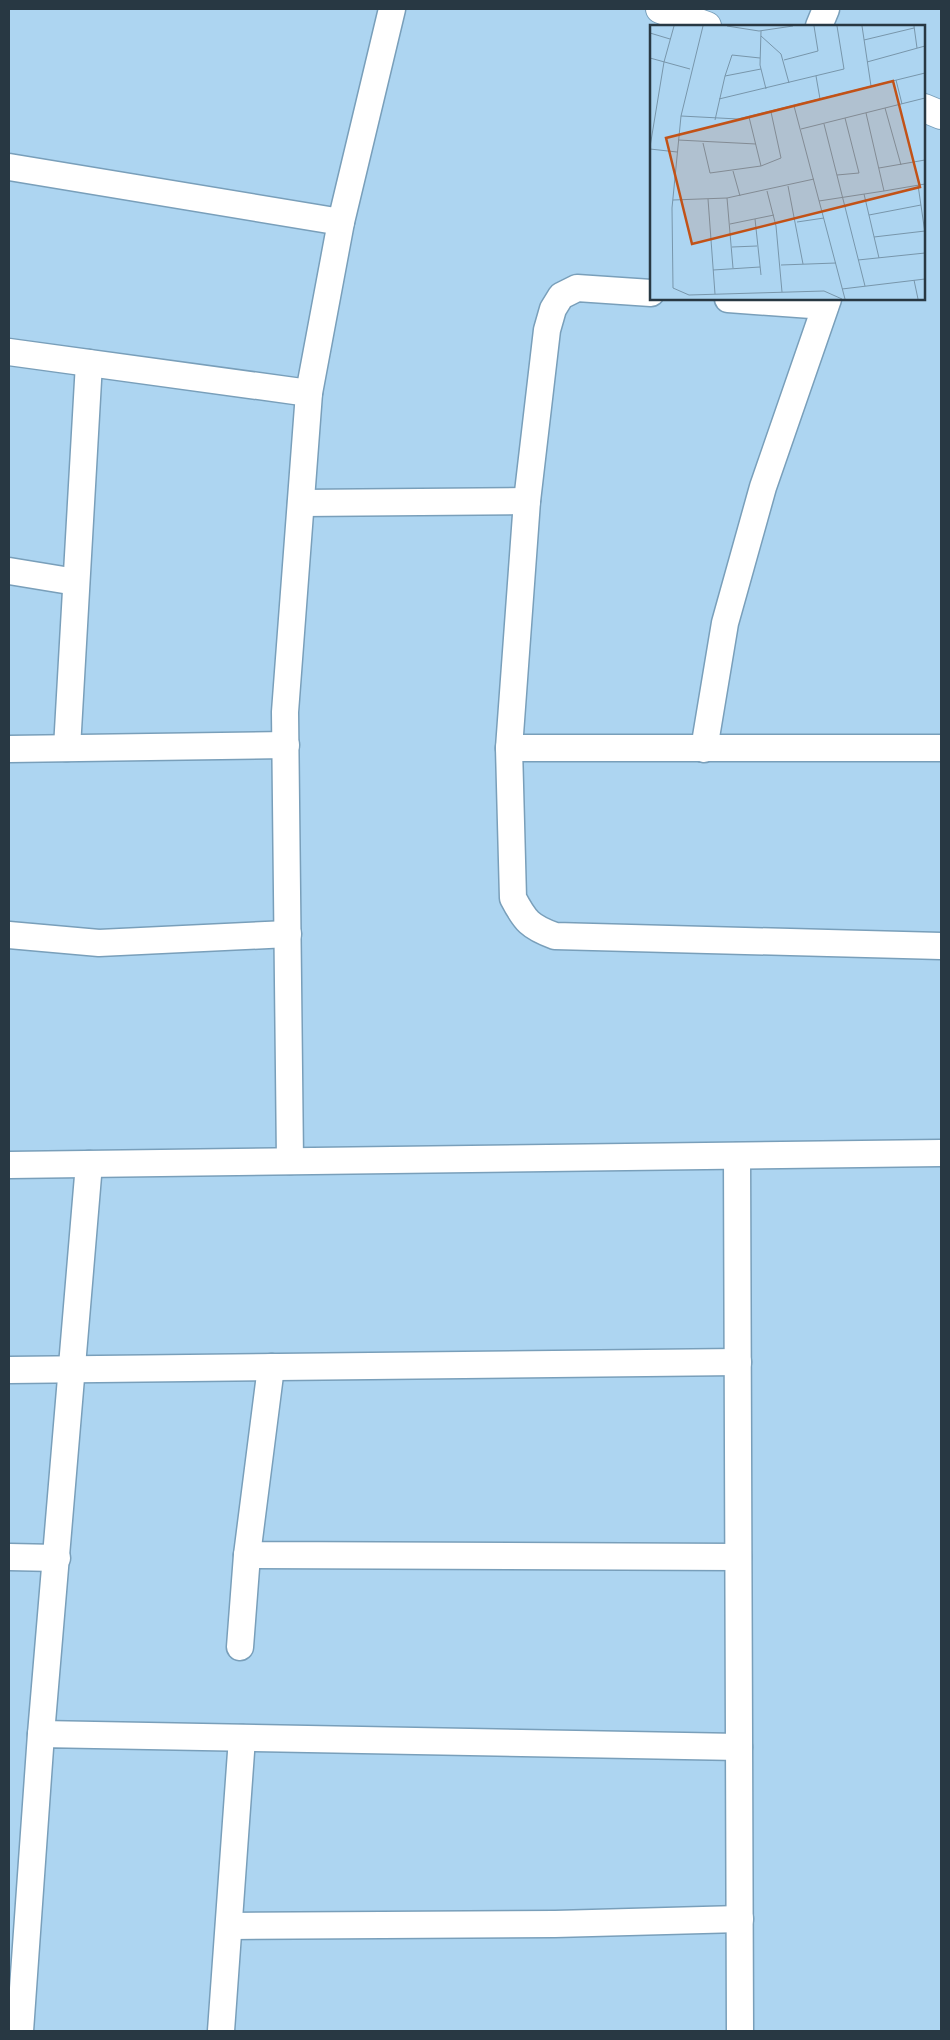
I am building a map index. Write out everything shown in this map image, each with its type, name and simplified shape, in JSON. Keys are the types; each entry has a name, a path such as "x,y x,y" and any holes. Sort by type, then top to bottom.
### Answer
{"main road":[{"path":"660,9 704,25"},
{"path":"925,108 941,115"}],"street":[{"path":"290,1161 285,712 309,393 341,222 392,9"},
{"path":"819,25 826,9"},
{"path":"9,167 341,222"},
{"path":"650,293 577,288 562,296 552,310 547,330 527,501 509,748 513,898 523,918 539,930 555,936 941,946"},
{"path":"704,749 725,623 760,496 827,302 761,300"},
{"path":"9,352 309,393"},
{"path":"66,748 89,363"},
{"path":"301,503 527,501"},
{"path":"9,571 76,582"},
{"path":"9,748 286,745"},
{"path":"509,748 941,748"},
{"path":"9,935 99,943 288,934"},
{"path":"9,1165 941,1154"},
{"path":"737,1156 740,2031"},
{"path":"9,2030 20,2031 42,1734 89,1164"},
{"path":"9,1370 738,1362"},
{"path":"240,1647 247,1555 271,1368"},
{"path":"247,1555 738,1557"},
{"path":"9,1557 57,1558"},
{"path":"42,1734 739,1747"},
{"path":"221,2031 242,1738"},
{"path":"229,1926 555,1924 740,1919"}]}
